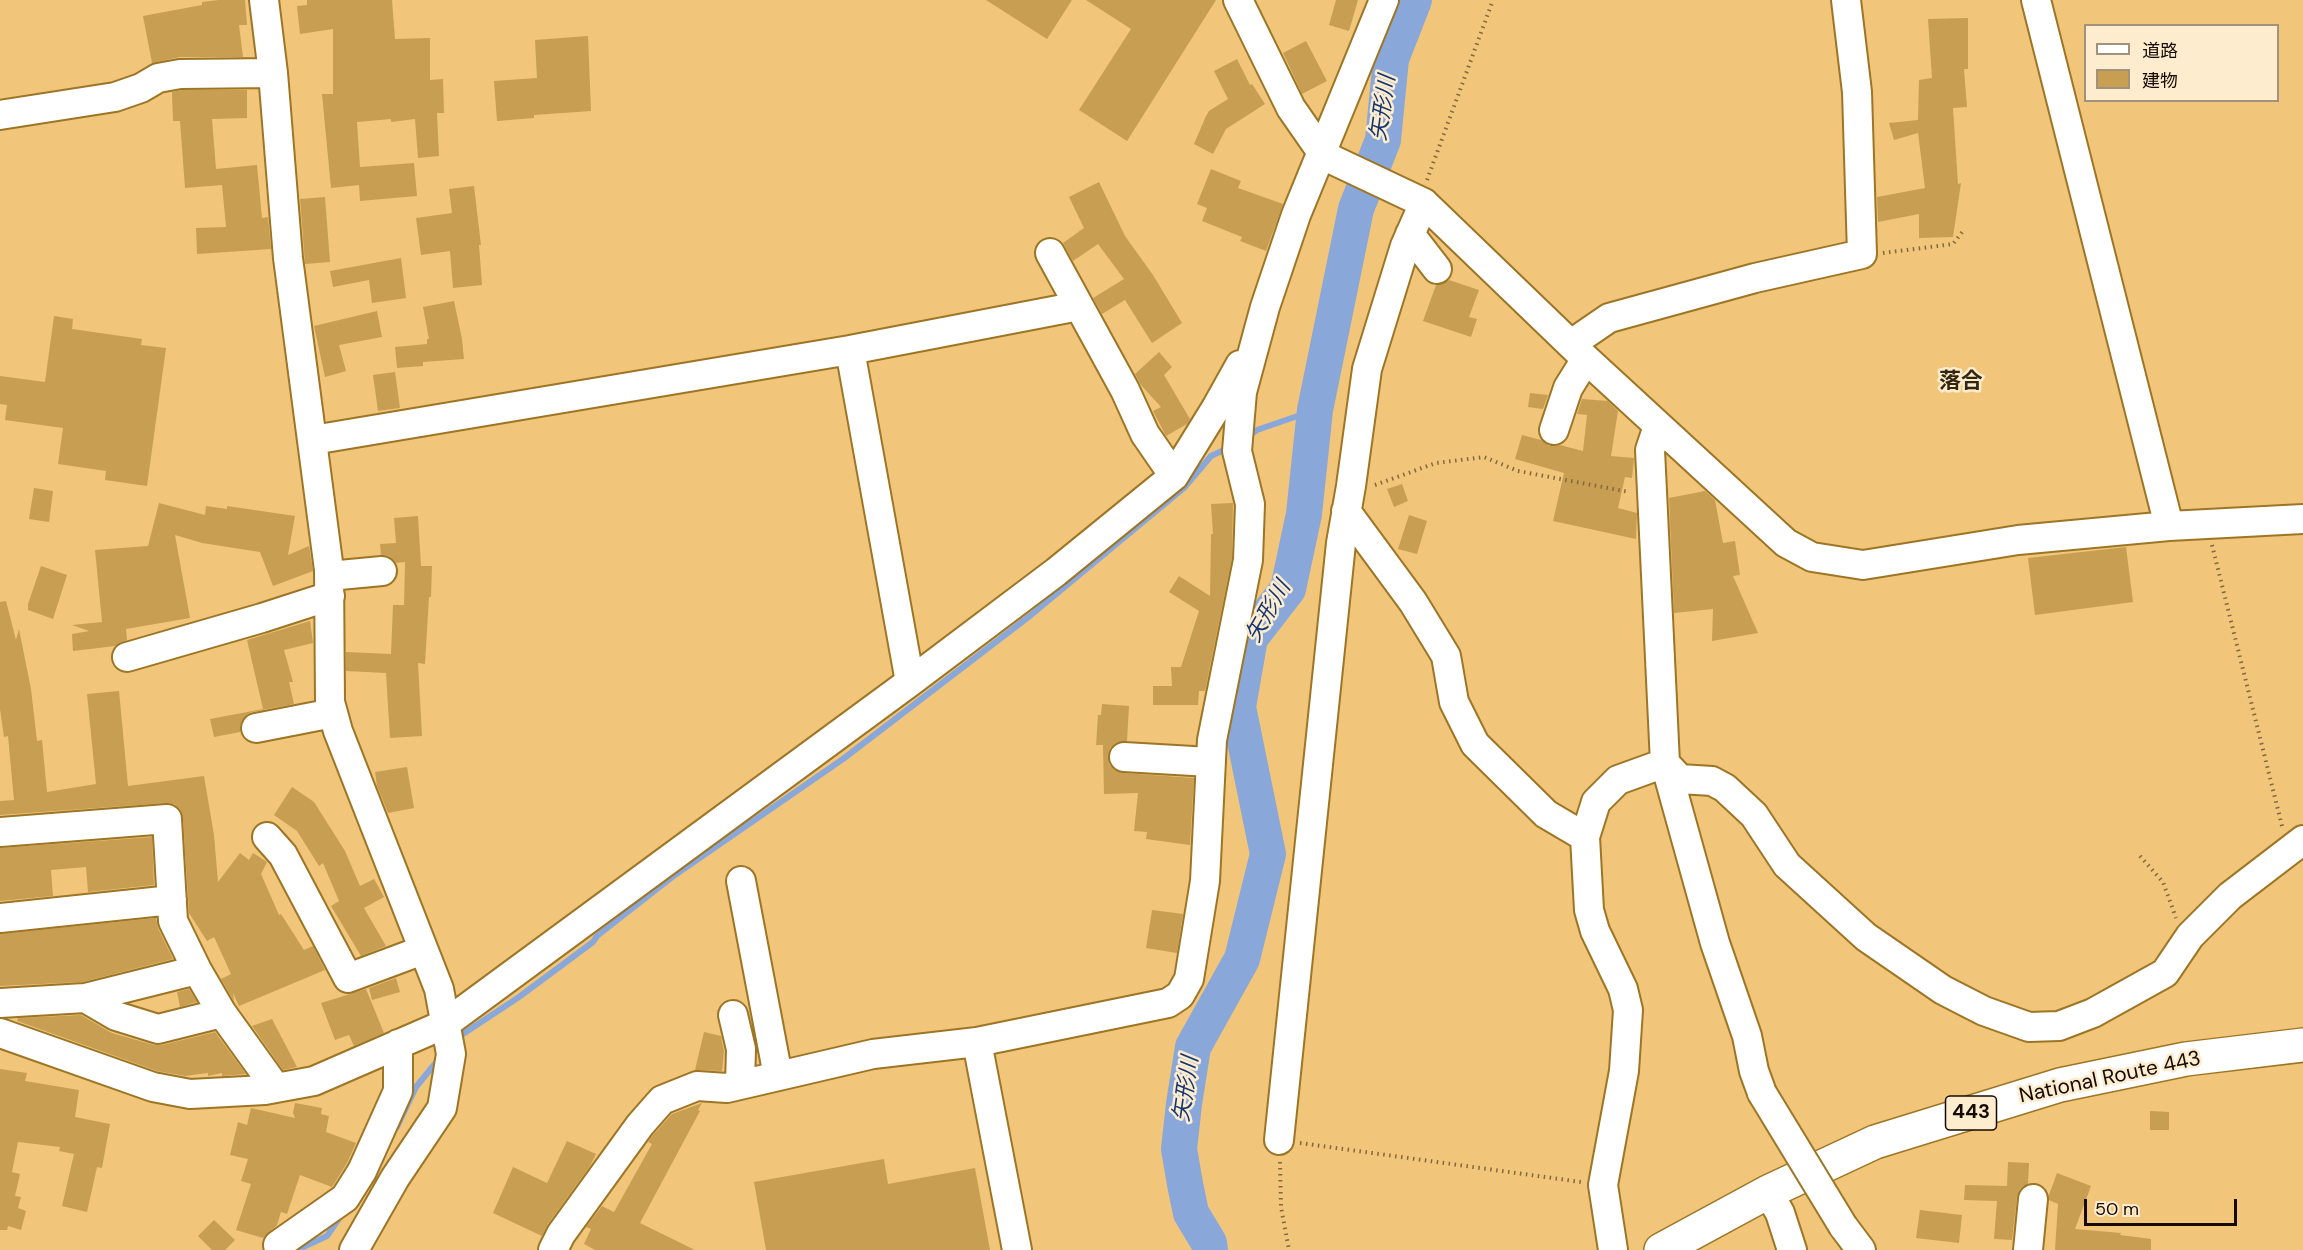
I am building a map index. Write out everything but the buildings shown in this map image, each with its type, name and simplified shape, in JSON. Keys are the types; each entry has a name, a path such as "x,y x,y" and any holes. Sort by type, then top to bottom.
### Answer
{"highway":[{"name":"National Route 443","path":"1661,1250 1768,1192 1875,1142 2060,1085 2186,1059 2303,1045"}],"street":[{"path":"264,0 273,73 288,258 313,440 329,586 330,702 338,731 439,989 451,1054 442,1108 395,1178 354,1250"},
{"path":"1238,0 1291,108 1328,157 1417,199 1786,543 1812,557 1863,565 2018,540 2169,526 2303,519"},
{"path":"554,1249 561,1234 640,1125 662,1100 697,1086 727,1088 873,1054 977,1042 1168,1003 1180,995 1189,979 1205,881 1212,740 1248,560 1250,504 1237,451 1242,392 1257,334 1296,215 1328,157 1384,0"},
{"path":"1554,430 1578,351 1609,318 1755,278 1862,254 1857,92 1846,0"},
{"path":"2036,0 2169,526"},
{"path":"0,115 114,97 141,88 158,78 180,74 273,73"},
{"path":"1279,1140 1341,543 1367,369 1410,234 1417,199"},
{"path":"1410,234 1437,269"},
{"path":"1050,253 1125,390 1145,434 1174,476"},
{"path":"313,440 850,350 1079,306"},
{"path":"0,1033 153,1087 190,1094 276,1088 314,1081 445,1024 910,682 1056,572 1174,476 1216,408 1257,334"},
{"path":"850,350 910,682"},
{"path":"1658,426 1650,450 1665,763 1715,942 1747,1036 1754,1071 1762,1093 1843,1226 1861,1250"},
{"path":"1347,506 1413,602 1446,656 1454,702 1475,744 1546,814 1584,837"},
{"path":"147,637 206,624 382,571"},
{"path":"127,657 262,618 329,586"},
{"path":"256,728 333,713"},
{"path":"1124,757 1210,762"},
{"path":"1613,1250 1603,1185 1624,1071 1628,1010 1623,989 1595,931 1589,910 1584,837 1596,802 1618,780 1665,763"},
{"path":"1665,763 1680,779 1712,781 1725,788 1754,815 1788,865 1866,937 1943,990 1984,1011 2029,1027 2060,1026 2092,1013 2165,973 2190,936 2230,896 2295,845"},
{"path":"0,832 167,819 173,921 197,970 222,1013 276,1088"},
{"path":"267,837 283,855 348,978 423,950"},
{"path":"741,881 778,1076"},
{"path":"0,918 172,900"},
{"path":"0,1003 85,998 197,970"},
{"path":"85,998 116,1016 158,1029 222,1013"},
{"path":"733,1015 741,1049 740,1085"},
{"path":"977,1042 1017,1250"},
{"path":"278,1245 345,1198 362,1171 398,1091 398,1044"},
{"path":"1768,1192 1780,1213 1792,1250"},
{"path":"2028,1250 2033,1199"}],"path":[{"path":"1417,199 1428,178 1493,0"},
{"path":"1862,254 1892,253 1953,244 1963,231"},
{"path":"1347,506 1375,485 1436,464 1485,457 1518,471 1623,492 1652,494"},
{"path":"2207,524 2295,845"},
{"path":"2140,856 2163,882 2180,929 2190,936"},
{"path":"1289,1250 1281,1207 1279,1140 1603,1185"}],"waterway":[{"name":"矢形川","path":"1210,1250 1209,1243 1191,1213 1185,1184 1179,1149 1184,1104 1193,1047 1242,959 1268,854 1238,707 1250,638 1288,589 1304,514 1315,410 1356,209 1383,140 1391,59 1414,0"},
{"path":"1247,437 1257,430 1315,410"},
{"path":"457,1038 519,997 593,942 597,936 675,875 843,759 1031,615 1184,488 1211,456 1228,448"},
{"path":"397,1127 416,1087 438,1060"},
{"path":"297,1250 327,1236 340,1217"}],"district":[{"name":"落合","path":"1961,382"}]}
